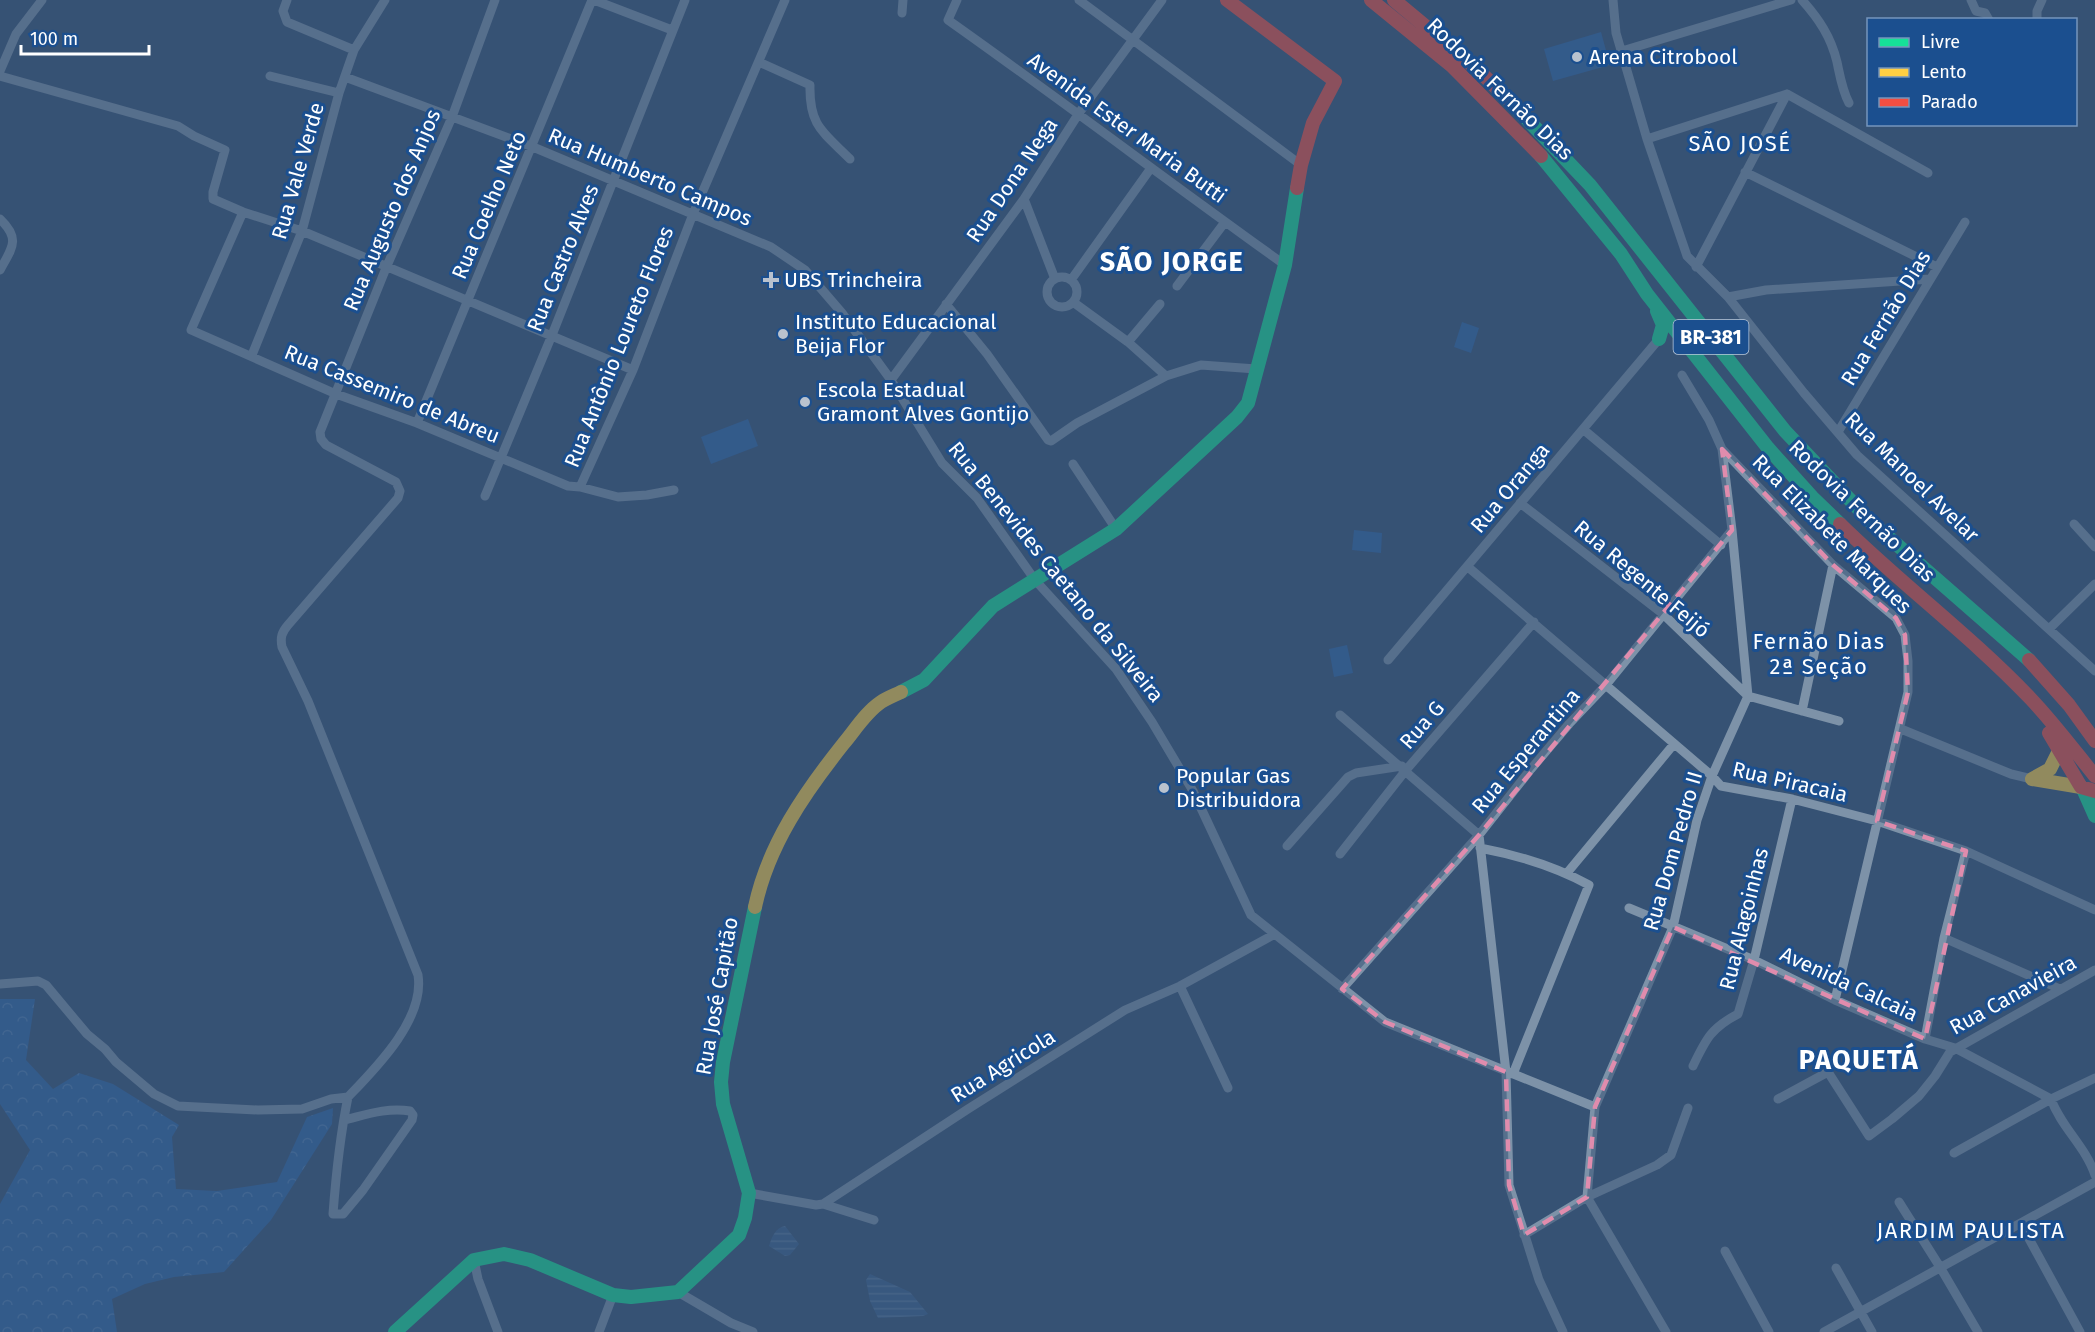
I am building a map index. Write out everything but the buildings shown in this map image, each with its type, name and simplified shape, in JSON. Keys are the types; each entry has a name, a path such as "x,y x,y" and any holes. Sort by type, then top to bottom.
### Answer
{"main road":[{"name":"Rua José Capitão","path":"678,1292 740,1235 745,1218 749,1193 723,1104 721,1082 723,1062 759,889 767,864 790,819 820,774 862,721 880,703 924,680 993,606 1116,529 1237,417 1248,403 1284,265 1301,165 1313,123 1335,81 1227,0"},
{"name":"Rodovia Fernão Dias","path":"1371,0 1452,66 1529,142 1556,172 1621,254 1647,294 1768,448 1812,497 1870,554 1973,644 2031,699 2095,776"},
{"name":"Rodovia Fernão Dias","path":"1394,0 1478,70 1534,125 1590,185 1785,431 1870,521 2036,668 2069,705 2095,741"},
{"path":"1412,0 1469,55 1478,70"},
{"path":"1647,294 1663,322 1663,332 1659,339"},
{"path":"2031,699 2059,751 2086,789 2095,816"},
{"path":"2032,779 2048,771 2055,764 2059,751"},
{"path":"2032,779 2086,789"},
{"path":"395,1332 474,1260 504,1254 530,1260 613,1295 631,1297 678,1292"}],"street":[{"path":"0,71 16,34 42,0"},
{"path":"287,0 283,11 287,22 354,50"},
{"name":"Rua Vale Verde","path":"252,355 302,231 339,93 354,50 386,0"},
{"name":"Rua Augusto dos Anjos","path":"348,1097 385,1057 405,1027 417,999 420,985 354,815 280,639 282,632 395,502 400,491 393,479 326,445 321,439 320,432 386,268 452,117 495,0"},
{"path":"593,0 672,30"},
{"name":"Rua Coelho Neto","path":"417,423 593,0"},
{"name":"Rua Castro Alves","path":"485,495 552,335 685,0"},
{"name":"Rua Antônio Loureto Flores","path":"674,490 647,495 618,496 580,487 633,370 693,214 785,0"},
{"path":"902,13 903,0"},
{"name":"Avenida Ester Maria Butti","path":"957,0 948,20 1079,113 1284,265"},
{"path":"1079,0 1301,165"},
{"name":"Rua Dona Nega","path":"891,380 1024,198 1079,113 1162,0"},
{"name":"Rua Manoel Avelar","path":"1613,0 1616,33 1647,139 1687,256 1728,297 1804,393 1857,455 2095,671"},
{"path":"1622,51 1791,0"},
{"path":"1802,0 1827,33 1842,87 1849,103"},
{"path":"1971,0 1976,11 1985,13 1988,18"},
{"path":"2037,18 2037,11 2042,0"},
{"path":"759,62 810,85 810,105 814,118 820,128 850,159"},
{"path":"0,76 178,126 225,150 213,199 243,212 302,231 633,370"},
{"path":"270,76 339,93"},
{"name":"Rua Humberto Campos","path":"345,77 532,147 771,247 805,270 842,313 891,380"},
{"path":"1647,139 1787,94 1928,173"},
{"path":"1696,267 1787,94"},
{"path":"1071,280 1151,168"},
{"path":"1745,172 1937,267"},
{"path":"1024,198 1055,279"},
{"name":"Rua Cassemiro de Abreu","path":"243,212 191,330 336,394 417,423 568,486 580,487"},
{"path":"0,219 10,228 14,238 12,248 0,270"},
{"path":"1177,286 1225,222"},
{"name":"Rua Fernão Dias","path":"1838,432 1965,222"},
{"path":"1063,277 1071,280 1077,293 1073,302 1065,307 1051,303 1047,290 1055,279 1063,277"},
{"path":"1728,297 1766,290 1930,279"},
{"path":"1073,302 1128,342 1166,376"},
{"path":"946,304 987,354 1048,440 1051,441 1077,423 1166,376 1200,365 1256,369"},
{"path":"1128,342 1160,304"},
{"name":"Rua Oranga","path":"1388,660 1659,339"},
{"name":"Rua Dom Pedro II","path":"1587,1197 1595,1107 1673,927 1697,820 1712,776 1748,696 1722,449 1709,420 1682,375"},
{"name":"Rua Benevides Caetano da Silveira","path":"891,380 942,463 978,498 1035,580 1100,650 1152,722 1193,791 1251,915 1385,1022 1595,1107"},
{"path":"1584,430 1721,545"},
{"name":"Rua Elizabete Marques","path":"1722,449 1833,565 1896,618 1905,636 1908,692 1901,729 1892,757 1835,1000"},
{"path":"1073,464 1116,529"},
{"name":"Rua Regente Feijó","path":"1520,503 1663,614 1748,696 1839,721"},
{"path":"2074,524 2095,547"},
{"name":"Rua Esperantina","path":"1342,989 1479,835 1564,730 1606,685 1732,530"},
{"path":"1802,711 1833,565"},
{"name":"Rua Piracaia","path":"1468,567 1721,786 1792,799 1877,821 1966,852 2095,910"},
{"path":"2049,629 2095,584"},
{"name":"Rua G","path":"1340,854 1404,768 1534,622"},
{"path":"1340,715 1479,835 1509,1073 1509,1185 1539,1280 1557,1327 1563,1332"},
{"path":"1901,729 2011,774 2032,779"},
{"path":"1567,873 1674,744"},
{"path":"1287,846 1348,777 1356,773 1404,768"},
{"name":"Rua Alagoinhas","path":"1694,1066 1706,1038 1723,1022 1738,1014 1754,960 1792,799"},
{"path":"1480,848 1499,851 1567,873 1589,885 1509,1073"},
{"path":"1925,1039 1944,938 1966,852"},
{"name":"Avenida Calcaia","path":"1629,908 1754,960 1835,1000 1925,1039 1955,1048 2051,1099"},
{"name":"Rua Agricola","path":"823,1204 1125,1010 1180,986 1275,934"},
{"path":"1944,938 2060,989"},
{"name":"Rua Canavieira","path":"1778,1099 1828,1072 1869,1136 1919,1096 1935,1076 1946,1056 1955,1048 2095,970"},
{"path":"0,984 38,981 46,985 87,1034 116,1062 153,1094 178,1106 248,1110 302,1109 331,1099 348,1097 337,1156 333,1214 339,1215 343,1214 363,1190 412,1120 413,1115 410,1111 381,1111 344,1120"},
{"path":"1180,986 1228,1088"},
{"path":"1954,1153 2051,1099 2095,1078"},
{"path":"2051,1099 2057,1116 2089,1162 2095,1175"},
{"path":"1524,1235 1587,1197 1657,1165 1671,1155 1688,1108"},
{"path":"1824,1332 2095,1182"},
{"path":"749,1193 816,1205 823,1204 874,1220"},
{"path":"1587,1197 1666,1332"},
{"path":"1899,1202 1978,1332"},
{"path":"2021,1224 2080,1332"},
{"path":"1725,1251 1770,1332"},
{"path":"474,1260 478,1279 498,1332"},
{"path":"1836,1268 1872,1332"},
{"path":"678,1292 731,1323 753,1332"},
{"path":"599,1332 613,1295"}],"highlighted area":[{"path":"1722,449 1833,565 1896,618 1905,635 1908,692 1877,821 1966,851 1925,1039 1673,927 1595,1107 1587,1197 1524,1235 1509,1185 1506,1072 1385,1022 1342,989 1479,835 1732,530"}],"green space":[{"name":"Arena Citrobool","path":"1601,32 1610,65 1553,81 1544,49"},
{"path":"1462,322 1479,328 1471,353 1454,347"},
{"path":"748,419 758,446 711,464 701,437"},
{"path":"1354,530 1382,533 1381,553 1352,550"},
{"path":"1347,645 1353,673 1334,677 1329,649"},
{"path":"0,999 35,999 26,1060 53,1089 79,1073 113,1084 179,1125 172,1137 176,1189 217,1191 277,1182 307,1117 333,1108 332,1124 271,1220 224,1272 174,1277 145,1284 112,1299 117,1332 0,1332 0,1204 30,1150 0,1104"}],"shaded area":[{"path":"785,1226 799,1244 790,1255 785,1256 769,1246 776,1231"},
{"path":"870,1274 910,1292 928,1314 878,1318 870,1301 866,1280"}],"traffic: fast":[{"path":"1509,100 1590,185 1785,431 1870,521 2029,660"},
{"path":"1541,156 1621,254 1647,294 1768,448 1840,524"},
{"path":"901,692 924,680 993,606 1116,529 1237,417 1248,403 1285,265 1297,188"},
{"path":"1657,311 1663,325 1659,339"},
{"path":"2083,789 2095,816"},
{"path":"395,1332 474,1260 504,1254 530,1260 613,1295 631,1297 678,1292 739,1235 745,1218 749,1193 723,1104 721,1082 723,1062 755,907"}],"traffic: slow":[{"path":"755,907 769,862 802,800 866,716 881,702 901,692"},
{"path":"2059,751 2050,769 2032,779 2081,787"}],"traffic: jam":[{"path":"1227,0 1335,81 1313,123 1297,188"},
{"path":"1371,0 1452,66 1541,156"},
{"path":"1394,0 1478,70 1509,100"},
{"path":"1840,524 2007,675 2047,717 2095,776"},
{"path":"2029,660 2069,705 2095,741"},
{"path":"2049,733 2081,787 2095,791"}],"place":[{"name":"Arena Citrobool","path":"1577,57"},
{"name":"UBS Trincheira","path":"771,280"},
{"name":"Instituto Educacional Beija Flor","path":"783,334"},
{"name":"Escola Estadual Gramont Alves Gontijo","path":"805,402"},
{"name":"Popular Gas Distribuidora","path":"1164,788"}],"district":[{"name":"SÃO JOSÉ","path":"1740,143"},
{"name":"SÃO JORGE","path":"1172,262"},
{"name":"Fernão Dias 2ª Seção","path":"1819,654"},
{"name":"PAQUETÁ","path":"1859,1060"},
{"name":"JARDIM PAULISTA","path":"1971,1230"}]}
